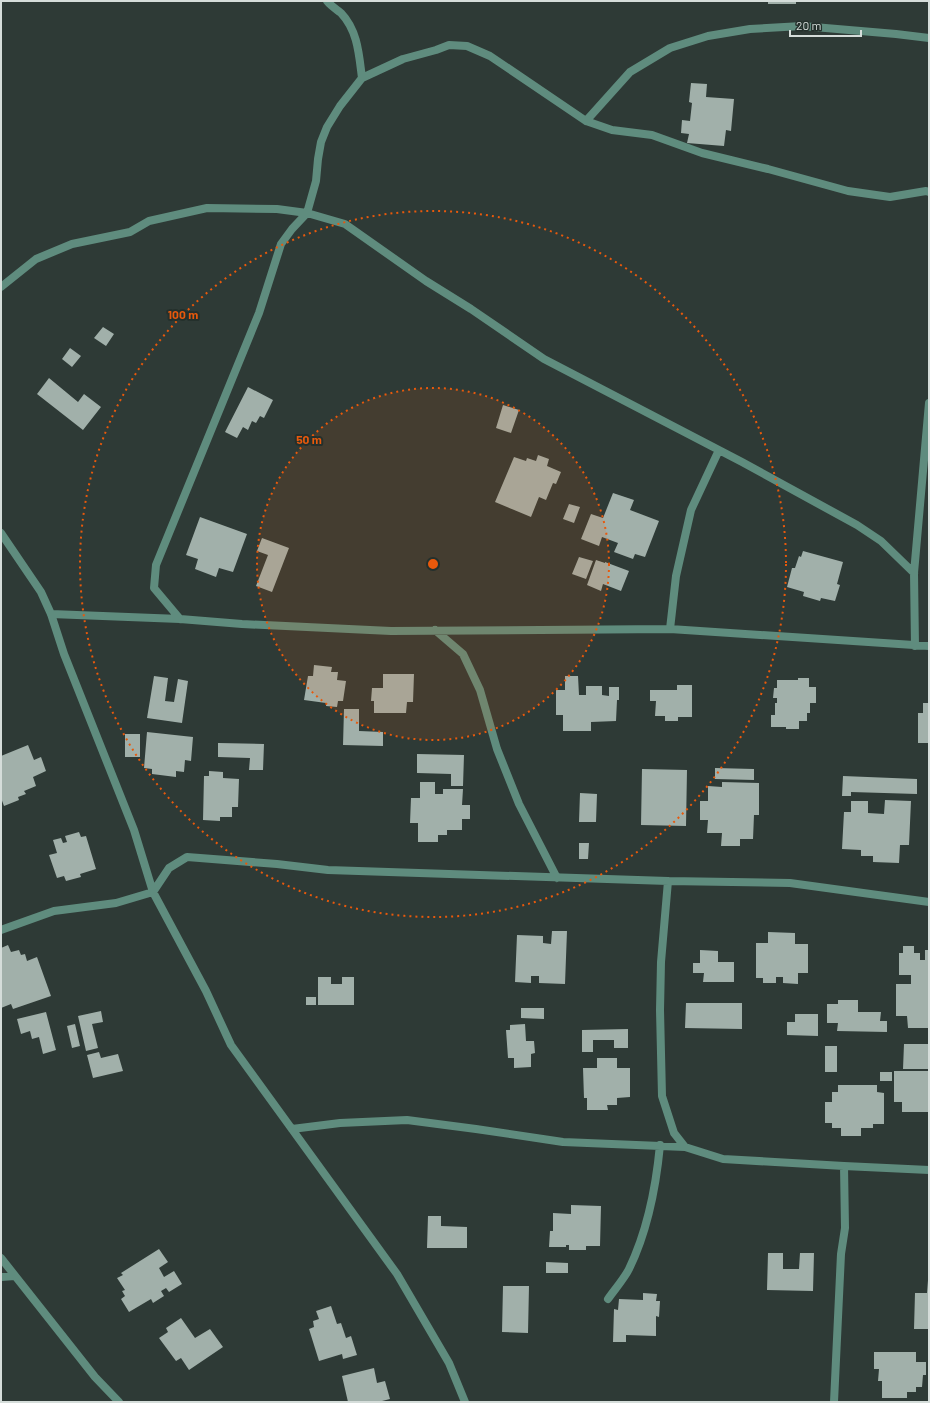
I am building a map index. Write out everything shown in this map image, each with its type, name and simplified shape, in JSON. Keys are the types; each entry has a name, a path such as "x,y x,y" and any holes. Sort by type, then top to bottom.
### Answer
{"street":[{"path":"326,1 341,14 353,31 358,47 362,78"},
{"path":"586,121 630,72 670,48 708,36 750,29 802,26 929,38"},
{"path":"180,619 154,588 156,565 259,313 281,244 292,229 307,213 316,181 321,142 327,126 340,106 362,78 403,60 449,45 467,46 490,56 586,121 612,130 652,135 702,153 848,191 890,197 926,191 929,192"},
{"path":"1,287 36,259 72,244 130,232 149,221 207,208 277,209 307,213 345,224 426,281 471,309 544,359 719,450 858,525 882,541 914,573"},
{"path":"915,646 914,573 929,403"},
{"path":"670,629 676,576 691,510 719,450"},
{"path":"1,533 40,592 51,614 64,654 134,830 153,892 206,991 231,1045 397,1274 449,1363 465,1402"},
{"path":"51,614 180,619 242,624 391,631 670,629 929,646"},
{"path":"435,630 463,654 480,690 497,749 518,804 557,878"},
{"path":"1,930 54,911 116,903 153,892 169,868 187,857 277,864 328,870 557,878 790,883 929,902"},
{"path":"668,881 660,1010 662,1096 674,1133 685,1147"},
{"path":"292,1129 340,1123 407,1120 563,1142 685,1147 724,1159 929,1170"},
{"path":"608,1299 629,1270 642,1239 651,1205 660,1145"},
{"path":"834,1402 841,1254 845,1228 844,1166"},
{"path":"1,1258 95,1377 119,1402"},
{"path":"1,1277 15,1276"}],"building":[{"path":"768,1 796,1 796,4 768,4"},
{"path":"691,83 707,84 706,97 734,99 731,131 726,130 724,146 687,143 689,134 681,133 682,120 690,121 692,103 689,102"},
{"path":"103,327 114,334 106,346 94,338"},
{"path":"70,348 81,356 72,367 62,359"},
{"path":"49,378 78,402 84,394 101,407 83,430 37,394"},
{"path":"248,387 273,400 264,418 260,416 256,423 252,421 248,430 243,427 237,438 225,432"},
{"path":"503,405 519,410 511,433 496,428"},
{"path":"538,455 549,459 547,466 561,472 556,484 553,483 546,500 539,497 531,517 495,502 514,457 526,461 527,458 536,461"},
{"path":"613,493 634,500 630,510 659,521 645,557 635,554 633,559 614,552 618,543 602,537 599,546 581,539 591,514 603,518"},
{"path":"569,504 580,507 574,523 563,519"},
{"path":"200,517 247,534 233,572 219,568 216,577 195,569 198,559 186,555"},
{"path":"262,538 289,548 272,592 256,586 268,555 257,551"},
{"path":"803,551 843,562 837,584 840,585 835,601 821,598 820,601 803,596 804,592 787,587 792,568 795,568 799,556 801,557"},
{"path":"579,557 593,561 586,579 572,574"},
{"path":"596,560 629,571 621,591 603,584 601,591 587,585"},
{"path":"314,665 332,667 331,672 338,672 337,680 346,681 343,701 338,701 337,707 326,706 326,703 304,700 308,676 313,676"},
{"path":"383,674 414,674 413,702 407,702 406,713 374,713 374,701 371,701 372,688 383,688"},
{"path":"154,676 168,678 165,701 174,702 178,679 188,681 182,723 147,718"},
{"path":"565,676 578,676 579,695 586,695 586,686 602,686 602,695 609,696 609,687 619,687 616,721 591,722 591,731 563,731 563,715 556,715 556,690 565,690"},
{"path":"798,678 809,678 809,687 816,687 816,703 810,703 810,713 807,713 807,721 799,721 799,729 771,727 771,715 775,715 775,703 777,703 777,698 773,698 774,688 777,688 777,680 798,680"},
{"path":"677,685 692,685 692,717 678,717 678,721 665,721 665,716 655,716 656,701 650,701 650,690 677,690"},
{"path":"923,703 929,703 929,743 918,743 918,713 923,713"},
{"path":"344,709 359,709 359,731 383,732 383,746 343,745"},
{"path":"147,732 193,737 191,761 185,760 184,772 176,771 176,777 152,774 152,769 144,768"},
{"path":"125,734 140,734 140,757 125,757"},
{"path":"218,743 264,744 263,770 249,770 250,758 218,757"},
{"path":"28,745 34,760 41,757 46,771 33,777 36,786 24,791 26,794 18,797 19,800 4,806 1,798 1,756"},
{"path":"417,754 464,755 463,786 451,786 451,774 417,773"},
{"path":"715,768 754,769 754,780 715,779"},
{"path":"642,769 687,770 686,826 641,825"},
{"path":"209,771 223,772 223,778 239,779 238,807 232,807 232,817 220,817 220,821 203,820 204,776 209,776"},
{"path":"843,776 917,779 917,794 851,792 851,796 842,796"},
{"path":"420,782 435,782 435,794 443,794 443,789 463,789 462,805 470,805 470,819 462,819 462,830 447,830 447,835 438,835 438,842 418,842 418,823 410,823 411,798 420,798"},
{"path":"722,782 759,783 759,815 754,815 753,839 740,839 740,846 721,846 722,833 707,833 708,820 700,820 700,801 708,801 708,786 722,787"},
{"path":"580,793 597,794 596,822 579,822"},
{"path":"885,800 911,801 909,845 900,845 899,863 873,862 873,856 861,856 861,850 842,849 844,812 851,812 851,801 868,801 868,813 884,814"},
{"path":"79,832 81,837 86,836 96,869 80,874 81,877 66,881 64,876 57,878 49,855 57,853 53,840 61,838 63,843 67,842 65,836"},
{"path":"579,843 589,843 588,859 579,859"},
{"path":"552,931 567,931 565,984 539,983 539,976 531,976 531,983 515,982 517,935 543,936 543,943 551,944"},
{"path":"768,932 795,933 795,944 808,944 808,973 798,973 798,984 783,983 783,977 776,977 776,983 763,983 763,978 756,978 756,943 768,943"},
{"path":"8,945 11,952 19,950 21,955 25,954 27,961 37,957 51,996 13,1009 11,1004 1,1008 1,948"},
{"path":"903,946 914,946 914,953 920,953 920,960 925,960 925,950 929,950 929,1028 908,1028 907,1016 896,1016 896,984 911,984 911,975 899,975 899,953 903,953"},
{"path":"700,950 718,951 718,962 734,962 734,982 703,982 704,973 693,973 693,963 700,963"},
{"path":"318,977 331,977 331,984 342,984 342,977 354,977 354,1005 318,1005"},
{"path":"306,997 316,997 316,1005 306,1005"},
{"path":"838,1000 858,1000 858,1012 881,1012 880,1021 887,1021 887,1032 837,1031 838,1023 827,1023 827,1004 838,1004"},
{"path":"686,1003 742,1003 742,1029 685,1028"},
{"path":"521,1008 544,1008 544,1019 521,1018"},
{"path":"101,1011 103,1022 92,1024 98,1048 86,1051 78,1016"},
{"path":"46,1012 56,1050 43,1054 39,1037 32,1039 30,1031 21,1034 17,1019"},
{"path":"795,1014 818,1014 818,1036 787,1035 787,1022 795,1022"},
{"path":"75,1024 80,1046 72,1048 67,1026"},
{"path":"525,1024 526,1041 534,1041 535,1053 531,1054 531,1067 514,1068 514,1058 508,1058 506,1030 510,1030 510,1025"},
{"path":"628,1029 628,1048 614,1048 614,1040 593,1040 593,1052 582,1052 582,1030"},
{"path":"904,1044 929,1044 929,1069 903,1069"},
{"path":"825,1046 837,1046 837,1072 825,1072"},
{"path":"99,1052 101,1058 118,1054 123,1071 93,1078 87,1055"},
{"path":"597,1058 617,1058 617,1068 630,1068 630,1097 617,1098 617,1105 607,1105 608,1110 587,1110 587,1098 584,1098 583,1068 597,1068"},
{"path":"894,1071 929,1071 928,1112 902,1112 902,1102 894,1102"},
{"path":"880,1072 892,1072 892,1081 880,1081"},
{"path":"838,1085 877,1085 877,1092 884,1093 884,1124 873,1124 873,1128 861,1128 861,1136 841,1136 841,1128 832,1128 832,1123 825,1123 825,1102 832,1102 832,1092 838,1092"},
{"path":"571,1205 601,1206 600,1246 586,1246 586,1250 569,1250 569,1245 566,1245 566,1247 549,1247 550,1231 553,1231 553,1213 571,1214"},
{"path":"428,1216 441,1216 441,1226 467,1227 467,1248 427,1248"},
{"path":"159,1249 168,1262 159,1268 164,1277 174,1271 182,1284 169,1292 166,1288 161,1291 164,1296 153,1303 151,1299 129,1312 121,1299 125,1296 122,1291 125,1290 117,1278 123,1275 121,1273"},
{"path":"768,1253 783,1253 783,1269 799,1269 800,1253 814,1253 813,1291 767,1290"},
{"path":"546,1262 568,1263 568,1273 546,1273"},
{"path":"928,1280 929,1329 914,1329 915,1293 927,1293"},
{"path":"503,1286 529,1286 528,1333 502,1332"},
{"path":"643,1293 657,1294 656,1301 660,1301 659,1317 656,1316 656,1336 626,1335 626,1342 613,1342 614,1309 618,1310 619,1299 643,1300"},
{"path":"331,1306 337,1324 341,1323 346,1338 351,1336 357,1355 343,1359 342,1354 319,1361 309,1329 314,1327 313,1321 319,1319 316,1311"},
{"path":"181,1318 195,1338 210,1329 223,1347 189,1370 181,1358 176,1361 159,1338 168,1332 166,1328"},
{"path":"874,1352 916,1352 916,1362 926,1362 926,1375 923,1375 922,1387 916,1387 916,1392 907,1392 907,1398 882,1398 882,1381 878,1381 879,1369 874,1369"},
{"path":"374,1368 377,1383 385,1381 390,1399 378,1402 348,1402 342,1376"}]}
